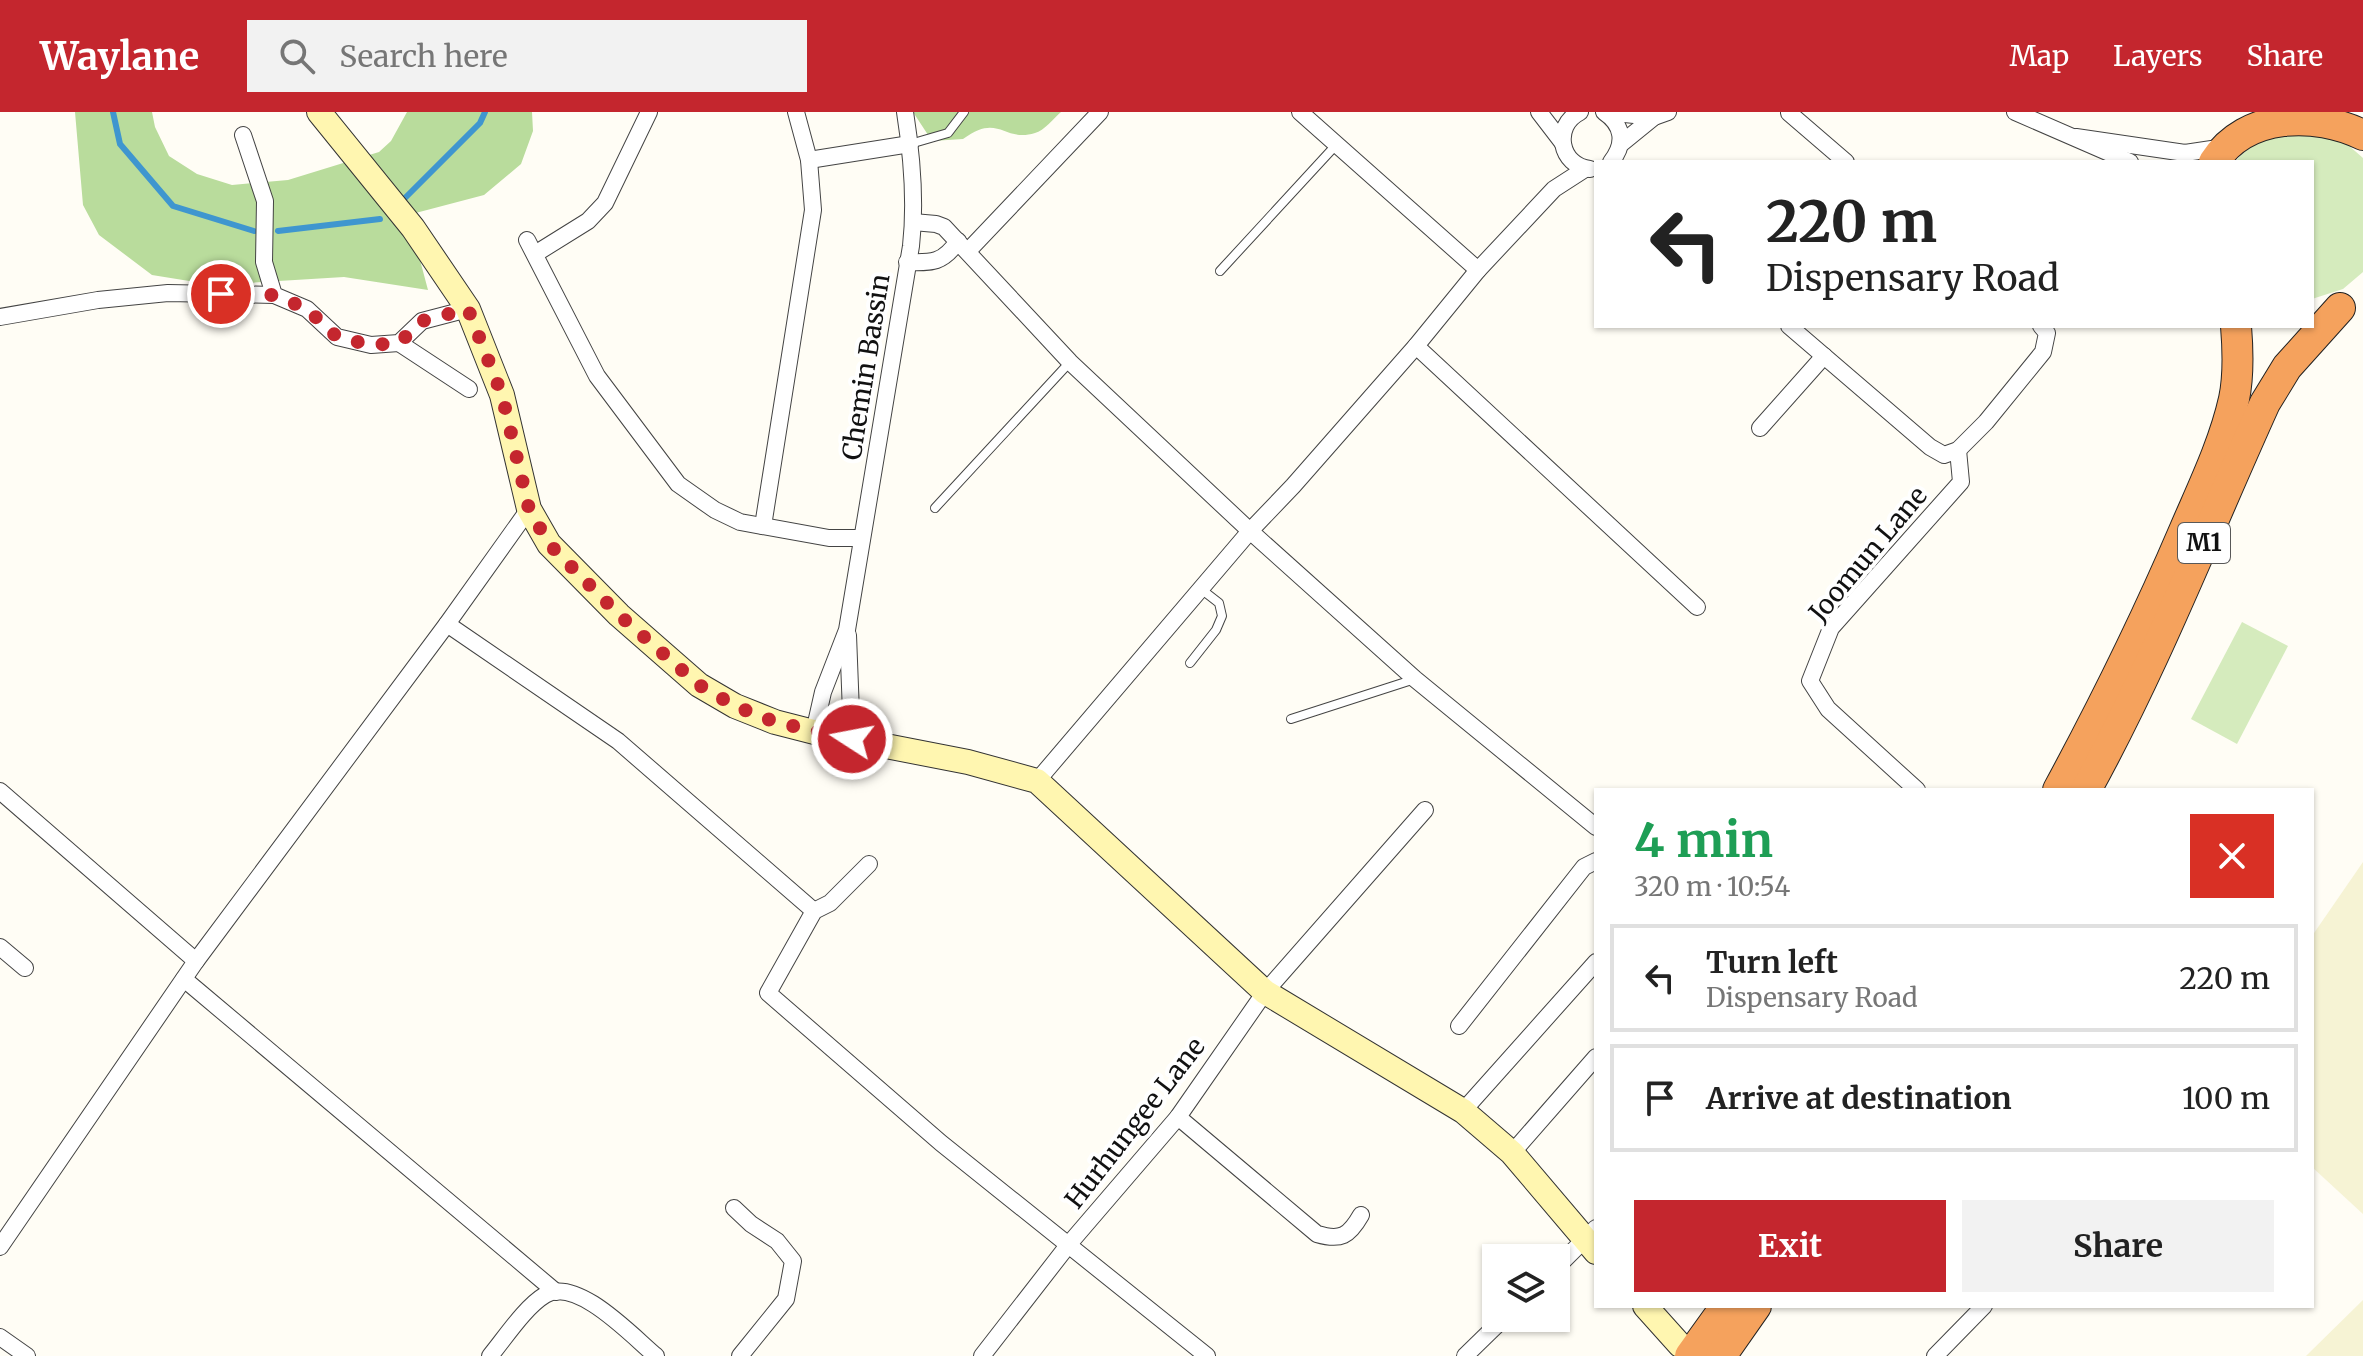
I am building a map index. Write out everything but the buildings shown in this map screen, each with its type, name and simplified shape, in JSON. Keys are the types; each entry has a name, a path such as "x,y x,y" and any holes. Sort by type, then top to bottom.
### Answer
{"highway":[{"path":"2220,155 2263,117 2282,114 2307,113 2332,118 2363,135"},
{"name":"M1","path":"2087,788 2161,641 2265,403 2287,367 2338,306"},
{"name":"M1","path":"2059,788 2111,692 2209,473 2234,399 2238,361 2236,328"},
{"path":"1685,1350 1724,1308"},
{"path":"1721,1356 1755,1308"}],"street":[{"path":"319,112 413,228 468,309 502,395 529,509 549,544 584,581 699,685 735,706 775,722 814,732 968,762 1037,781 1265,992 1463,1111 1512,1153 1592,1240 1570,1257"},
{"path":"649,112 605,203 588,221 568,235 531,247 597,376 678,484 715,510 740,522 829,538 862,538"},
{"path":"763,526 813,210 809,160 796,112"},
{"name":"Chemin Bassin","path":"847,630 913,222 910,144 905,112"},
{"path":"907,262 928,263 963,246 1100,112"},
{"path":"1300,112 1478,270"},
{"path":"1539,112 1573,163 1590,169"},
{"path":"1554,189 1565,126 1580,112"},
{"path":"1604,112 1661,115"},
{"path":"1604,112 1616,121 1621,133 1619,155"},
{"path":"2015,112 2126,160"},
{"path":"1789,113 1844,160"},
{"path":"1619,155 1661,115"},
{"path":"243,135 265,201 264,262 274,295"},
{"path":"2076,137 2220,155"},
{"path":"809,160 910,144"},
{"path":"1037,781 1250,531 1416,346 1478,270 1554,189 1590,169"},
{"path":"913,222 944,227 1070,362 1250,531 1415,679 1594,825"},
{"path":"0,317 98,300 168,293 274,295 307,309 337,337 371,345 399,343 469,389"},
{"path":"399,343 422,321 468,309"},
{"path":"1791,328 1930,447 1944,455 1958,450 1986,422 2043,352 2047,333 2043,328"},
{"path":"1416,346 1697,607"},
{"path":"1760,428 1824,356"},
{"name":"Joomun Lane","path":"1915,788 1828,709 1810,681 1831,628 1961,482 1958,450"},
{"path":"0,1247 6,1225 529,509"},
{"path":"447,624 618,741 814,911"},
{"path":"814,732 823,692 847,630"},
{"path":"847,630 852,739"},
{"path":"0,791 196,961"},
{"name":"Hurhungee Lane","path":"982,1356 1069,1244 1178,1117 1265,992 1425,810"},
{"path":"1459,1026 1584,867 1594,862"},
{"path":"869,864 830,903 814,911 768,993 941,1143 1207,1356"},
{"path":"0,947 25,968"},
{"path":"1463,1111 1594,964"},
{"path":"184,979 556,1292"},
{"path":"1512,1153 1594,1059"},
{"path":"1178,1117 1317,1234 1333,1238 1352,1231 1361,1215"},
{"path":"734,1208 777,1241 793,1261 786,1299 740,1356"},
{"path":"490,1356 536,1303 547,1294 556,1292 575,1293 595,1305 656,1356"},
{"path":"1647,1308 1685,1350"},
{"path":"1935,1356 1982,1308"},
{"path":"1465,1356 1490,1332"},
{"path":"0,1337 27,1356"}],"lane":[{"path":"910,144 948,133 964,112"},
{"path":"1220,271 1336,145"},
{"path":"935,508 1070,362"},
{"path":"1190,663 1216,630 1222,616 1219,603 1200,589"},
{"path":"1291,719 1415,679"}],"shaded area":[{"path":"2363,862 2363,1214 2314,1169 2314,933"},
{"path":"2363,1300 2363,1356 2306,1356"}],"green space":[{"path":"75,112 152,112 155,127 169,156 197,174 232,185 288,180 379,152 391,141 407,112 532,112 533,131 521,164 484,195 408,215 428,290 344,277 214,285 152,275 99,235 83,205"},
{"path":"913,112 1061,112 1035,133 1024,135 985,128 963,139 932,141"},
{"path":"2300,130 2347,144 2363,158 2363,272 2343,289 2314,298 2314,160 2237,160 2250,148 2281,134"},
{"path":"2242,622 2288,646 2237,744 2191,719"}],"waterway":[{"path":"113,112 120,144 173,206 254,231"},
{"path":"401,202 480,123 485,112"},
{"path":"278,231 380,219"}],"route":[{"path":"221,294 274,295 307,309 337,337 371,345 399,343 422,321 468,309 502,395 529,509 549,544 619,615 699,685 735,706 775,722 852,739"}]}
